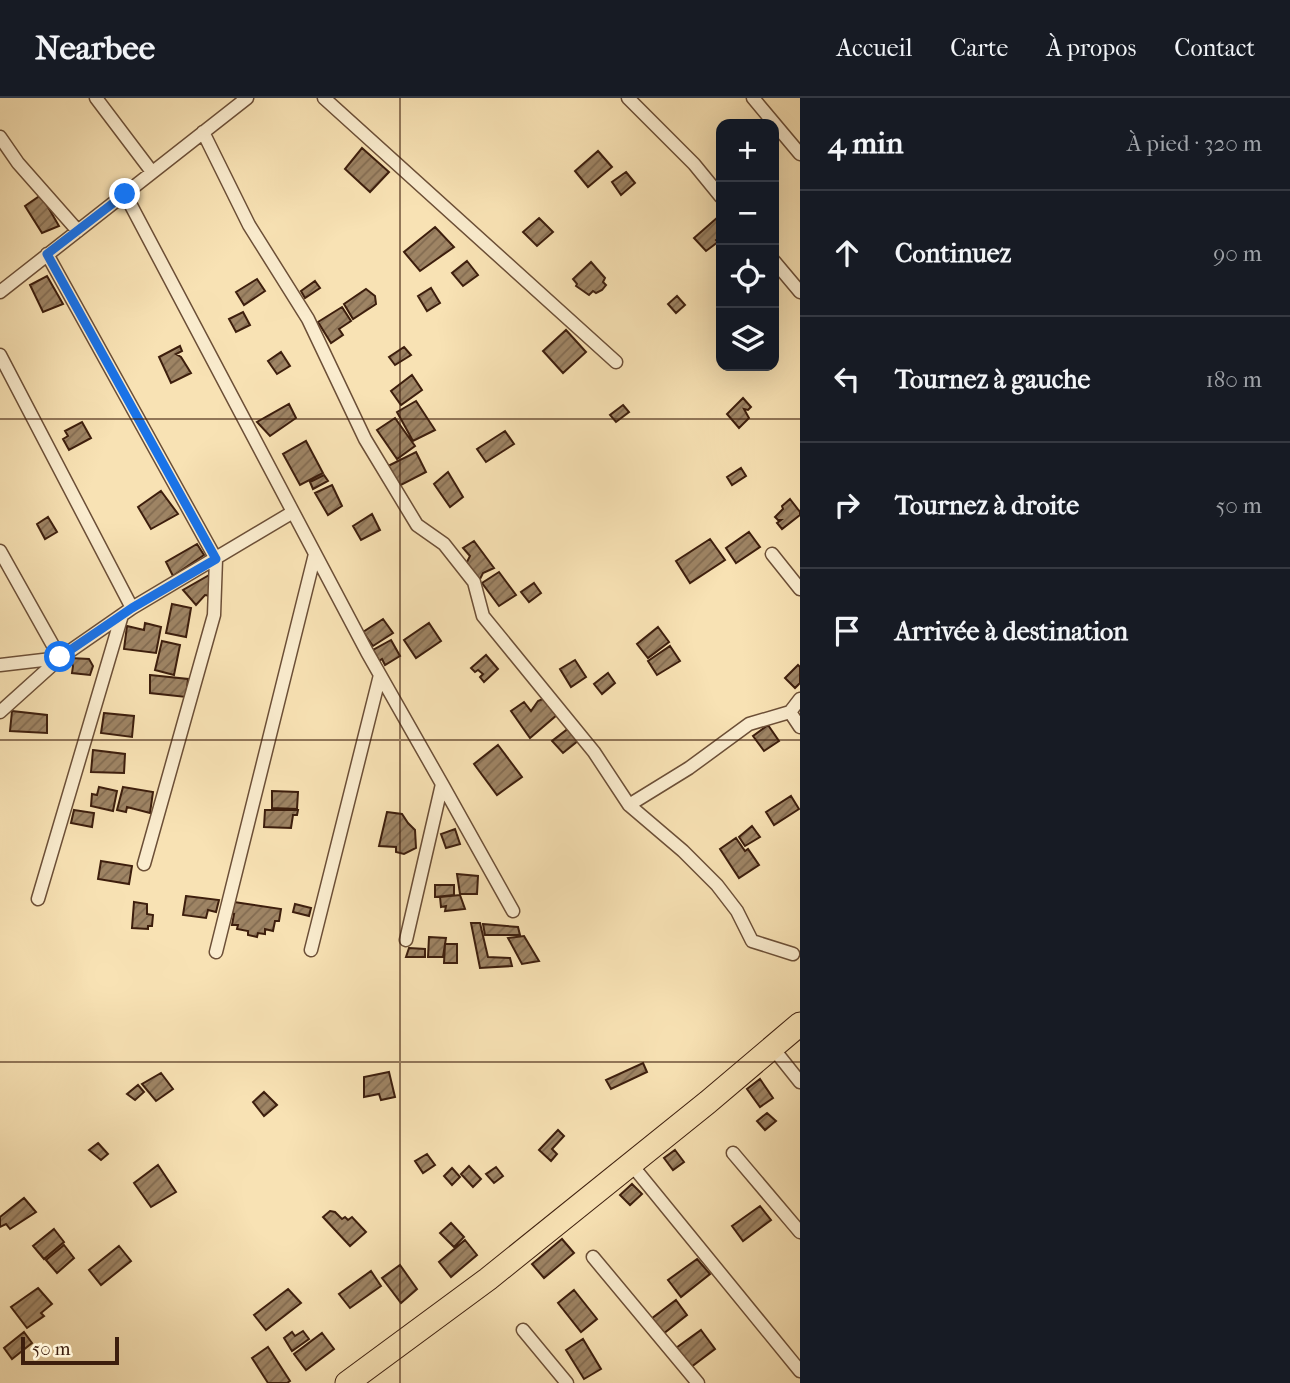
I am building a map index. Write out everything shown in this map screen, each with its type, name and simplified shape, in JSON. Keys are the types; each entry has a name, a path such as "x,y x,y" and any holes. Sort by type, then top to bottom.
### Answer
{"highway":[{"path":"347,1383 488,1279 800,1024"}],"street":[{"path":"96,98 152,172"},
{"path":"0,292 247,98"},
{"path":"324,98 616,362"},
{"path":"628,98 694,163 716,191"},
{"path":"753,98 800,154"},
{"path":"203,132 249,225 309,319 365,439 417,525 444,544 474,582 484,616 594,752 629,805 717,885 737,911 752,941 793,954"},
{"path":"0,137 18,163 78,231"},
{"path":"125,194 380,675 513,911"},
{"path":"47,254 216,559 214,615 144,864"},
{"path":"779,267 800,292"},
{"path":"0,355 127,611 38,899"},
{"path":"0,712 60,657 127,611 293,512"},
{"path":"0,551 60,657"},
{"path":"216,952 315,554"},
{"path":"772,554 800,589"},
{"path":"0,666 60,657"},
{"path":"311,950 380,675"},
{"path":"629,805 689,768 749,724 790,712 800,699"},
{"path":"790,712 800,727"},
{"path":"406,940 442,783"},
{"path":"772,1047 800,1082"},
{"path":"733,1153 800,1232"},
{"path":"631,1164 800,1371"},
{"path":"593,1257 698,1383"},
{"path":"523,1330 567,1383"}],"building":[{"path":"362,148 389,172 370,192 345,169"},
{"path":"598,151 612,167 588,187 575,171"},
{"path":"626,172 635,183 621,195 612,182"},
{"path":"41,195 59,226 42,233 25,206"},
{"path":"539,218 553,232 537,246 523,232"},
{"path":"716,219 716,244 706,251 694,238"},
{"path":"435,227 454,247 420,271 404,252"},
{"path":"467,261 478,275 463,286 452,273"},
{"path":"591,262 605,278 603,282 606,285 602,290 596,293 593,291 589,295 576,286 573,279"},
{"path":"47,276 63,304 43,312 30,285"},
{"path":"257,279 265,291 244,305 236,292"},
{"path":"315,281 320,288 305,298 301,291"},
{"path":"431,288 440,303 427,311 418,296"},
{"path":"366,289 375,296 376,304 353,319 344,304"},
{"path":"677,296 685,305 676,313 668,304"},
{"path":"342,307 351,321 339,329 343,335 331,343 318,322"},
{"path":"243,312 250,325 236,332 229,319"},
{"path":"566,330 586,352 563,373 543,351"},
{"path":"180,346 182,351 176,354 191,373 171,383 159,357"},
{"path":"404,347 411,355 395,365 389,357"},
{"path":"281,352 290,366 277,374 268,361"},
{"path":"412,375 422,390 401,405 391,391"},
{"path":"743,398 751,407 744,409 749,418 739,428 727,414"},
{"path":"416,401 435,430 413,441 397,412"},
{"path":"289,404 296,418 270,436 257,422"},
{"path":"623,405 629,412 616,422 610,415"},
{"path":"395,418 415,446 397,459 377,430"},
{"path":"82,422 91,438 69,450 63,439 68,436 65,431"},
{"path":"505,431 514,444 486,462 477,449"},
{"path":"306,441 323,473 300,485 283,454"},
{"path":"416,452 426,472 399,486 388,466"},
{"path":"741,468 746,476 732,485 727,477"},
{"path":"448,472 463,497 450,507 434,484"},
{"path":"324,475 328,481 313,489 310,482"},
{"path":"332,485 342,506 328,515 315,493"},
{"path":"161,491 178,514 151,529 138,507"},
{"path":"790,499 800,515 782,529 777,523 781,520 775,517"},
{"path":"372,514 380,530 361,540 353,526"},
{"path":"48,517 57,532 45,539 37,524"},
{"path":"749,532 760,547 736,563 726,548"},
{"path":"710,539 725,560 690,583 676,561"},
{"path":"474,541 494,568 483,573 479,581 466,564 470,556 463,548"},
{"path":"197,544 204,555 173,576 166,562"},
{"path":"499,572 516,595 499,606 482,583"},
{"path":"211,574 210,596 205,595 196,605 183,590"},
{"path":"534,583 541,593 529,602 521,592"},
{"path":"172,604 191,608 186,637 166,633"},
{"path":"383,619 393,633 373,646 363,632"},
{"path":"145,623 161,627 156,653 124,649 127,626 144,630"},
{"path":"429,623 441,641 416,658 404,640"},
{"path":"658,627 669,642 648,658 637,644"},
{"path":"391,640 400,656 385,665 382,659 379,661 373,650"},
{"path":"162,641 180,645 174,675 155,670"},
{"path":"670,646 680,661 657,675 648,661"},
{"path":"486,655 498,669 484,682 480,677 483,674 471,668"},
{"path":"70,658 89,659 93,666 90,675 72,673"},
{"path":"575,660 586,677 571,687 560,669"},
{"path":"798,665 800,683 795,688 785,678"},
{"path":"608,673 615,683 602,694 594,684"},
{"path":"150,675 188,679 186,697 150,693"},
{"path":"545,698 558,714 530,738 511,711 524,702 531,711 538,701"},
{"path":"12,711 47,715 47,733 10,731"},
{"path":"104,713 134,716 132,737 101,733"},
{"path":"768,725 779,741 764,751 753,736"},
{"path":"569,728 579,740 563,753 552,741"},
{"path":"498,745 522,777 497,795 474,764"},
{"path":"93,750 125,754 124,773 91,772"},
{"path":"99,787 117,791 113,811 91,806 92,794 97,795"},
{"path":"123,787 153,792 150,813 127,807 126,812 117,810"},
{"path":"272,791 298,792 297,809 272,808"},
{"path":"791,796 799,809 774,825 766,812"},
{"path":"74,810 94,813 92,827 71,823"},
{"path":"265,810 298,810 297,815 293,815 291,828 264,827"},
{"path":"387,812 402,814 415,830 416,848 404,854 396,852 396,847 379,846"},
{"path":"752,826 760,837 745,846 739,837"},
{"path":"455,829 460,844 446,848 441,834"},
{"path":"736,838 759,865 739,878 720,849"},
{"path":"101,861 132,866 129,884 98,879"},
{"path":"457,874 478,876 477,894 460,894"},
{"path":"435,885 454,885 454,895 435,897"},
{"path":"460,895 465,909 445,911 446,906 441,907 440,897"},
{"path":"186,896 219,900 216,912 208,910 206,918 183,915"},
{"path":"134,902 147,904 147,914 153,915 152,926 148,926 148,929 132,928"},
{"path":"234,902 281,909 279,921 275,921 273,931 265,929 265,934 258,933 257,937 248,935 248,931 237,929 238,925 232,925"},
{"path":"295,904 311,908 309,916 293,912"},
{"path":"471,923 480,923 488,957 510,958 512,966 480,968"},
{"path":"483,924 518,927 520,935 485,935"},
{"path":"524,936 539,961 522,964 508,938"},
{"path":"429,937 446,938 443,957 428,957"},
{"path":"445,944 457,944 457,963 444,963"},
{"path":"409,948 425,949 425,957 406,957"},
{"path":"643,1063 647,1072 611,1089 606,1080"},
{"path":"389,1072 395,1097 381,1100 379,1094 364,1097 364,1077"},
{"path":"161,1073 173,1089 156,1101 142,1084"},
{"path":"760,1079 773,1098 760,1107 747,1089"},
{"path":"138,1085 144,1092 135,1100 127,1094"},
{"path":"264,1092 277,1105 264,1116 253,1102"},
{"path":"767,1113 776,1121 765,1130 757,1121"},
{"path":"558,1130 564,1136 552,1149 557,1154 551,1161 539,1150"},
{"path":"98,1143 108,1154 101,1160 89,1150"},
{"path":"675,1150 684,1162 673,1170 664,1158"},
{"path":"427,1154 435,1165 423,1173 415,1161"},
{"path":"158,1165 176,1192 151,1207 134,1183"},
{"path":"469,1166 481,1179 473,1187 461,1174"},
{"path":"496,1167 503,1176 494,1183 486,1174"},
{"path":"452,1168 460,1177 452,1185 444,1176"},
{"path":"632,1184 642,1194 630,1205 620,1195"},
{"path":"24,1198 36,1212 10,1229 6,1224 0,1227 0,1217"},
{"path":"760,1206 771,1220 743,1241 732,1226"},
{"path":"330,1211 342,1219 345,1217 348,1220 352,1217 366,1232 350,1246 323,1217"},
{"path":"451,1223 464,1237 454,1247 440,1233"},
{"path":"54,1229 64,1242 44,1259 33,1246"},
{"path":"562,1239 574,1253 544,1278 532,1264"},
{"path":"465,1240 477,1255 451,1277 439,1262"},
{"path":"64,1245 74,1258 57,1273 46,1260"},
{"path":"119,1246 131,1261 101,1285 89,1270"},
{"path":"697,1259 710,1274 681,1297 668,1280"},
{"path":"400,1265 417,1289 401,1303 382,1278"},
{"path":"371,1271 381,1286 350,1308 339,1294"},
{"path":"38,1288 52,1304 41,1313 44,1316 27,1328 11,1307"},
{"path":"288,1289 301,1303 266,1330 254,1315"},
{"path":"574,1290 597,1319 581,1332 558,1303"},
{"path":"676,1300 687,1315 663,1334 651,1319"},
{"path":"701,1330 715,1349 691,1367 676,1348"},
{"path":"303,1331 309,1339 292,1351 284,1338 292,1332 295,1336"},
{"path":"24,1332 32,1343 12,1359 4,1348"},
{"path":"322,1333 334,1349 306,1370 294,1354"},
{"path":"583,1339 601,1369 584,1379 566,1350"},
{"path":"268,1347 290,1381 287,1383 268,1383 252,1358"}],"route":[{"path":"60,657 132,608 216,559 47,254 125,194"}]}
